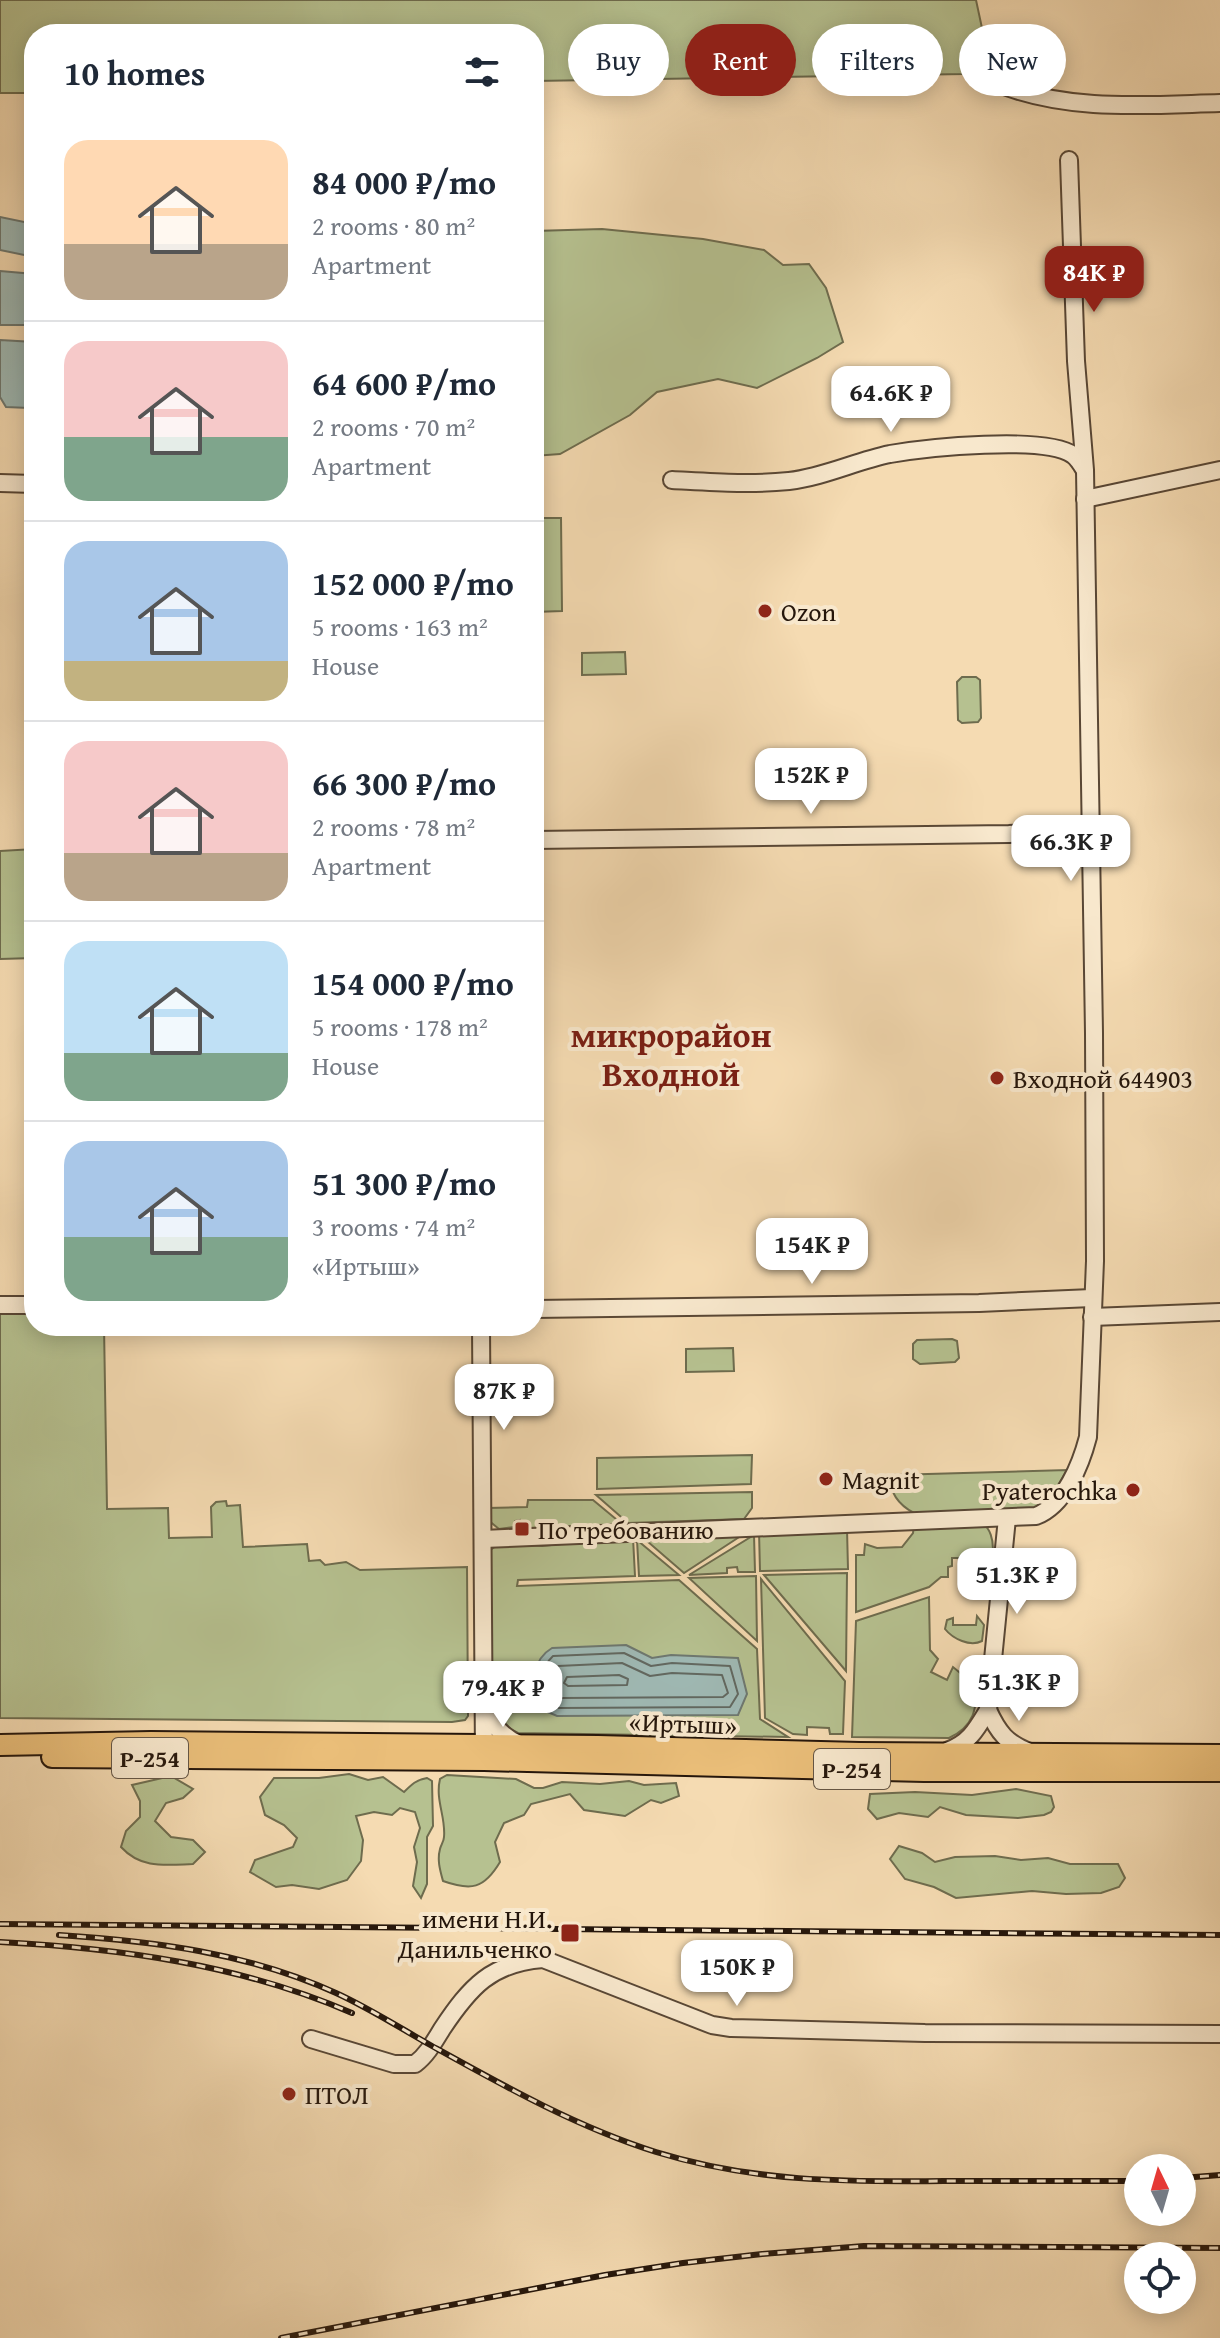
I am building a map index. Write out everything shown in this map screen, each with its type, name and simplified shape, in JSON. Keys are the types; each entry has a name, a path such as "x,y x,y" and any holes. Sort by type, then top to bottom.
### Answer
{"main road":[{"name":"«Иртыш»","path":"0,1745 151,1742 445,1746 484,1753 522,1746 1220,1755"},
{"name":"«Иртыш»","path":"0,1757 484,1753 924,1771 1220,1771"}],"street":[{"path":"1036,96 1115,106 1220,103"},
{"path":"483,1539 1036,1516 1053,1507 1067,1487 1084,1451 1088,1437 1095,1261 1094,1033 1085,470 1076,361 1069,160"},
{"path":"672,480 717,483 787,481 841,470 887,455 953,446 1057,448 1074,455 1085,470"},
{"path":"1085,499 1220,470"},
{"path":"0,483 24,484"},
{"path":"544,840 1012,834 1089,830"},
{"path":"544,1309 1092,1298"},
{"path":"0,1305 24,1305"},
{"path":"1092,1317 1220,1312"},
{"path":"481,1336 484,1753"},
{"path":"942,1753 963,1745 974,1734 988,1710 1007,1518"},
{"path":"445,1746 472,1731 484,1699"},
{"path":"484,1699 489,1717 498,1730 522,1746"},
{"path":"988,1710 999,1733 1016,1747 1035,1753"},
{"path":"311,2039 394,2064 415,2064 427,2052 455,2009 485,1977 516,1961 543,1959 712,2025 731,2028 925,2033 1220,2034"}],"green space":[{"path":"0,0 976,0 981,24 959,24 959,74 943,74 943,24 812,24 812,76 796,77 796,24 685,24 685,79 669,79 669,24 568,24 568,80 544,81 544,24 24,24 24,93 0,93"},
{"path":"602,229 703,239 764,250 783,265 809,264 826,288 843,342 757,388 718,379 657,392 630,415 560,454 544,455 544,231"},
{"path":"544,518 561,518 562,611 544,612"},
{"path":"625,652 626,674 582,675 582,653"},
{"path":"962,677 980,680 981,718 978,722 962,723 958,720 957,682"},
{"path":"24,850 24,958 0,959 0,851"},
{"path":"0,1310 24,1311 24,1336 104,1336 107,1509 168,1508 169,1538 212,1537 211,1507 216,1502 226,1501 227,1506 240,1505 243,1547 307,1544 309,1561 320,1560 325,1565 346,1562 360,1570 467,1567 468,1716 465,1720 0,1718"},
{"path":"917,1340 957,1341 959,1358 955,1362 920,1364 913,1359 913,1344"},
{"path":"733,1348 734,1371 686,1372 686,1349"},
{"path":"752,1455 751,1484 597,1489 597,1458"},
{"path":"1067,1470 1053,1494 1034,1509 914,1513 899,1502 891,1481 892,1475"},
{"path":"752,1492 752,1508 744,1519 628,1523 596,1495"},
{"path":"528,1500 593,1500 622,1524 528,1528 521,1526 520,1520 515,1521 515,1527 499,1529 488,1520 488,1508 527,1507"},
{"path":"983,1524 991,1535 993,1550 990,1565 981,1575 981,1566 976,1566 976,1558 952,1558 948,1577 941,1577 929,1587 856,1612 856,1555 864,1555 865,1544 877,1548 902,1547 913,1533 914,1525"},
{"path":"847,1529 848,1569 760,1571 759,1531"},
{"path":"750,1530 684,1573 640,1535"},
{"path":"754,1535 755,1572 738,1572 737,1567 727,1568 727,1573 689,1575"},
{"path":"633,1538 635,1576 518,1580 517,1586 679,1580 757,1649 760,1719 788,1737 518,1733 502,1721 492,1703 489,1551 500,1543 542,1546 575,1539"},
{"path":"637,1540 679,1575 639,1576"},
{"path":"847,1573 846,1671 764,1575"},
{"path":"756,1576 757,1641 689,1578"},
{"path":"761,1579 845,1681 843,1734 830,1734 829,1728 807,1727 807,1735 793,1734 765,1718"},
{"path":"929,1597 930,1650 938,1659 931,1672 947,1680 953,1667 970,1681 978,1682 975,1708 969,1722 949,1738 852,1737 856,1621"},
{"path":"977,1616 984,1625 982,1641 962,1641 945,1629 947,1620 953,1618 953,1625 976,1625"},
{"path":"349,1774 368,1780 383,1777 404,1792 420,1780 427,1778 432,1781 433,1826 427,1837 427,1884 421,1898 413,1886 417,1862 414,1847 420,1828 415,1812 400,1808 392,1815 374,1812 356,1816 363,1840 361,1861 347,1880 319,1889 292,1885 276,1887 250,1872 255,1860 293,1847 297,1838 284,1825 265,1815 260,1797 274,1778"},
{"path":"447,1775 516,1779 534,1788 562,1782 676,1783 679,1796 661,1803 651,1800 625,1816 584,1810 570,1794 531,1804 524,1815 504,1823 495,1842 500,1862 494,1871 482,1883 469,1887 443,1881 439,1865 444,1830 439,1787 440,1779"},
{"path":"171,1776 193,1789 183,1798 166,1803 155,1821 171,1837 193,1840 205,1852 193,1864 145,1862 121,1847 126,1831 140,1817 140,1801 132,1785"},
{"path":"1016,1789 1051,1796 1054,1807 1044,1815 1018,1818 966,1815 940,1807 928,1817 899,1813 877,1819 868,1809 870,1794 915,1792 972,1795"},
{"path":"899,1846 922,1853 935,1862 955,1857 995,1856 1021,1860 1048,1858 1070,1864 1118,1864 1125,1878 1119,1887 1101,1893 1032,1891 956,1898 934,1887 905,1879 890,1859"}],"water":[{"path":"0,217 24,222 24,255 0,250"},
{"path":"0,271 24,273 24,325 0,325"},
{"path":"0,340 24,341 24,408 6,407 0,397"},
{"path":"626,1645 652,1658 671,1655 738,1658 747,1694 738,1715 557,1716 536,1707 534,1682 537,1667 552,1648"}],"railway":[{"path":"0,1924 1220,1935"},
{"path":"59,1935 200,1951 303,1979 360,2005 541,2105 627,2142 692,2162 764,2175 834,2180 1124,2181"},
{"path":"0,1942 135,1954 224,1971 310,1996 352,2013"},
{"path":"1196,2177 1220,2175"},
{"path":"281,2338 605,2275 762,2254 864,2246 1220,2248"}],"place":[{"name":"Ozon","path":"765,611"},
{"name":"Входной 644903","path":"997,1078"},
{"name":"Magnit","path":"826,1479"},
{"name":"Pyaterochka","path":"1133,1490"},
{"name":"По требованию","path":"522,1529"},
{"name":"имени Н.И. Данильченко","path":"570,1933"},
{"name":"ПТОЛ","path":"289,2094"}],"district":[{"name":"микрорайон Входной","path":"671,1054"}]}
